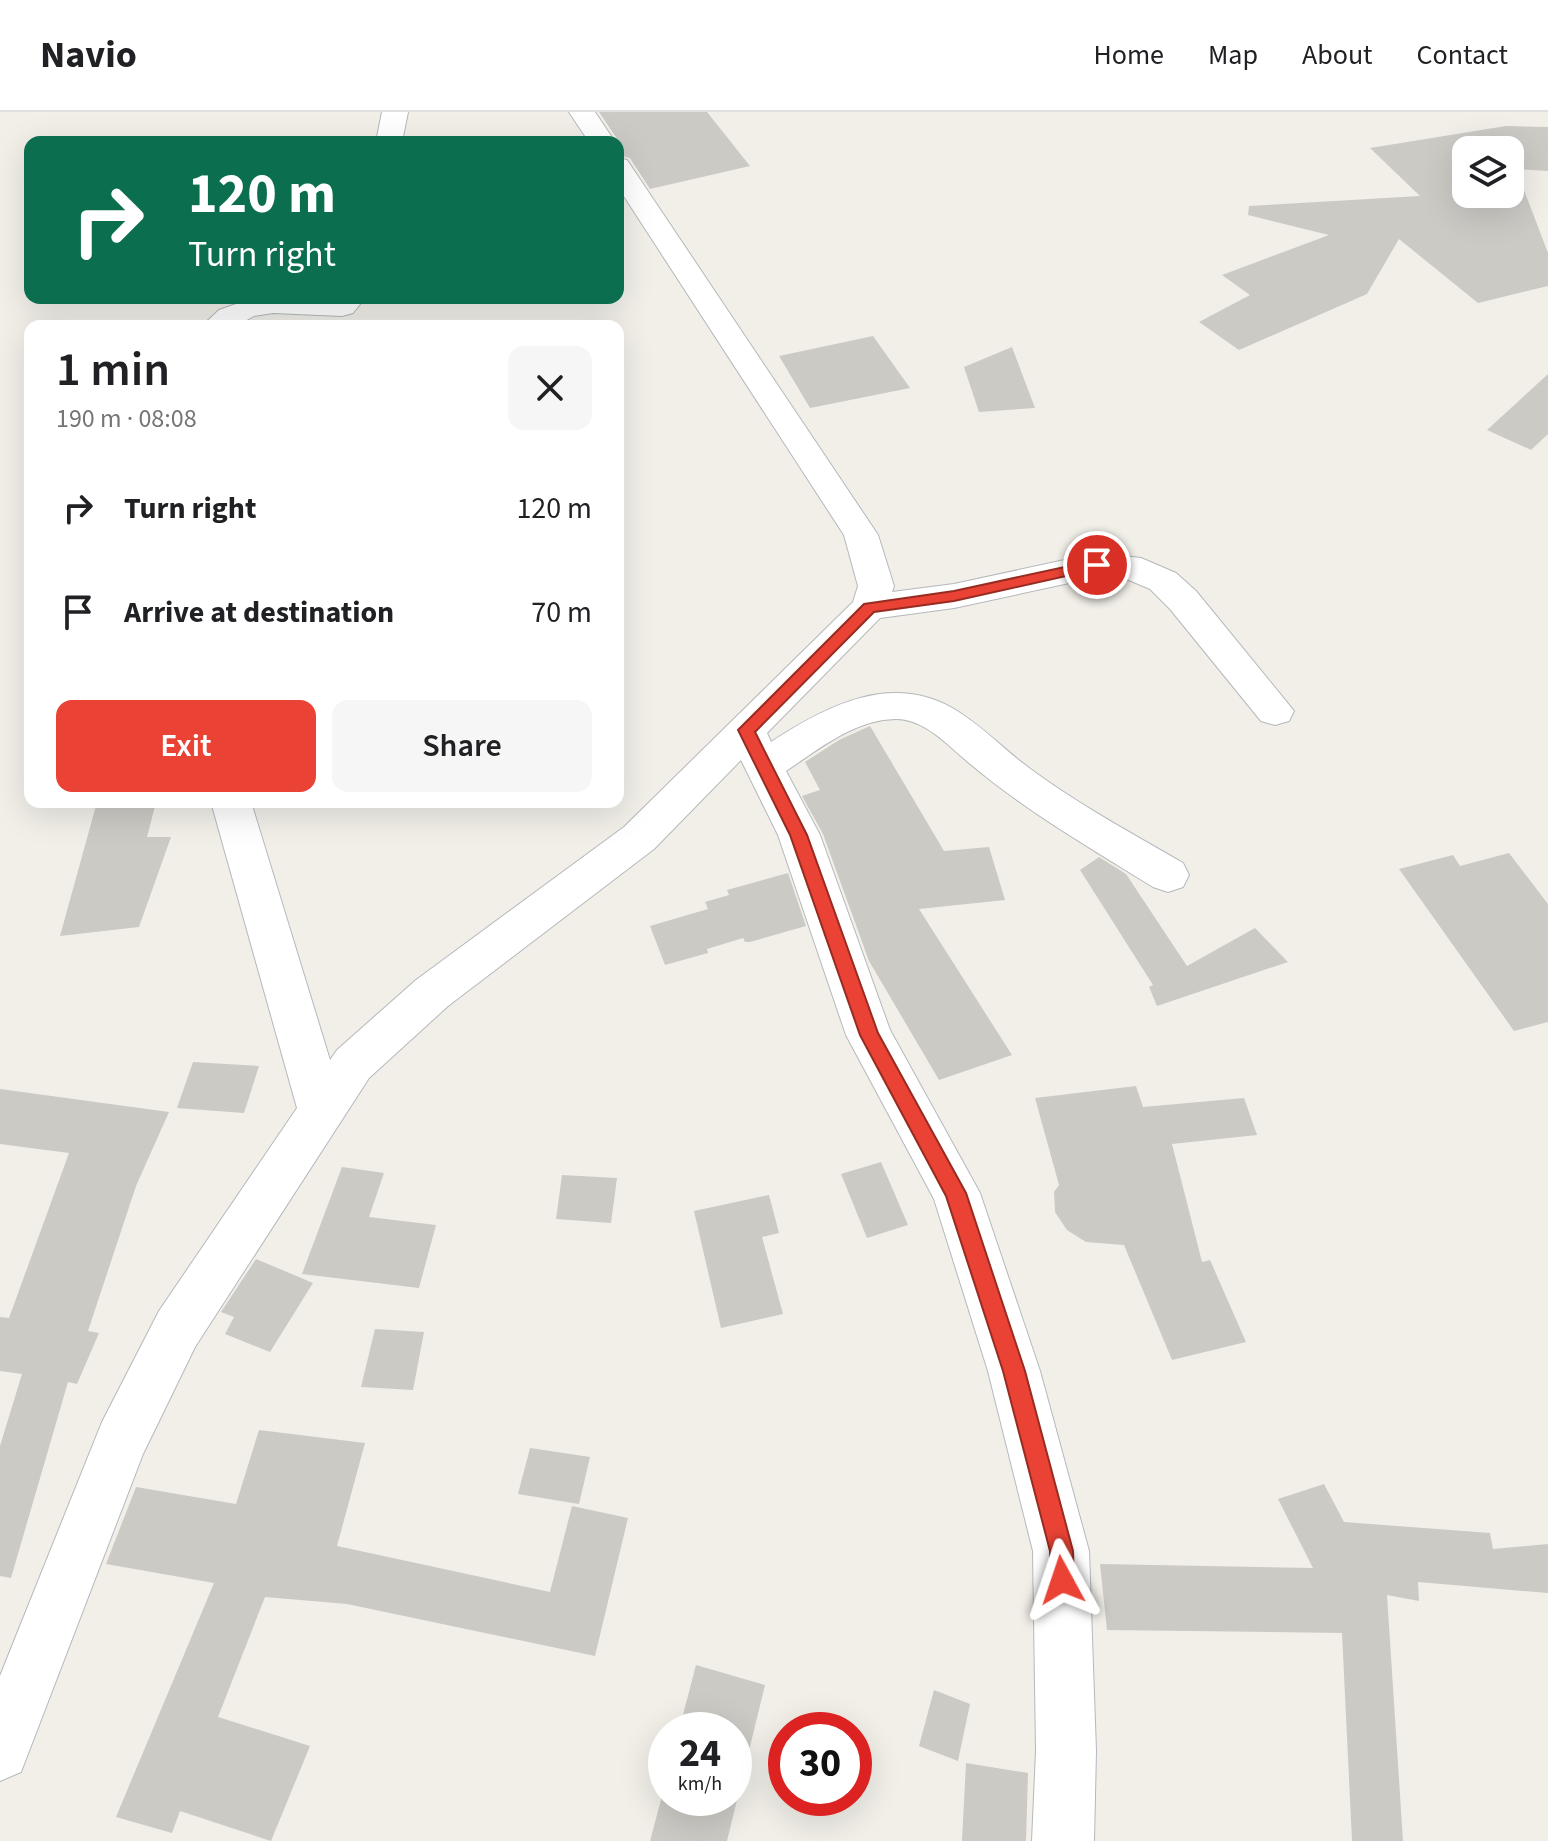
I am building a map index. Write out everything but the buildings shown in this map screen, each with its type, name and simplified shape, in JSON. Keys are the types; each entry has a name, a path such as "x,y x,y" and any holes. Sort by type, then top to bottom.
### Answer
{"street":[{"path":"390,136 395,112"},
{"path":"582,112 598,136"},
{"path":"0,1751 121,1441 177,1329 353,1064 432,993 755,748 869,607 876,586 861,535 624,175"},
{"path":"224,320 246,308 269,304"},
{"path":"287,304 335,308 345,304"},
{"path":"869,607 954,596 1097,565 1129,566 1163,581 1183,600 1275,711"},
{"path":"755,748 821,729 860,711 898,704 923,711 953,726 1005,771 1061,811 1168,875"},
{"path":"755,748 799,835 869,1035 956,1193 1014,1371 1061,1551 1066,1751 1063,1841"},
{"path":"233,808 322,1112"}],"route":[{"path":"1062,1580 1061,1551 1014,1371 956,1193 869,1035 799,835 746,730 869,607 954,596 1097,565"}]}
